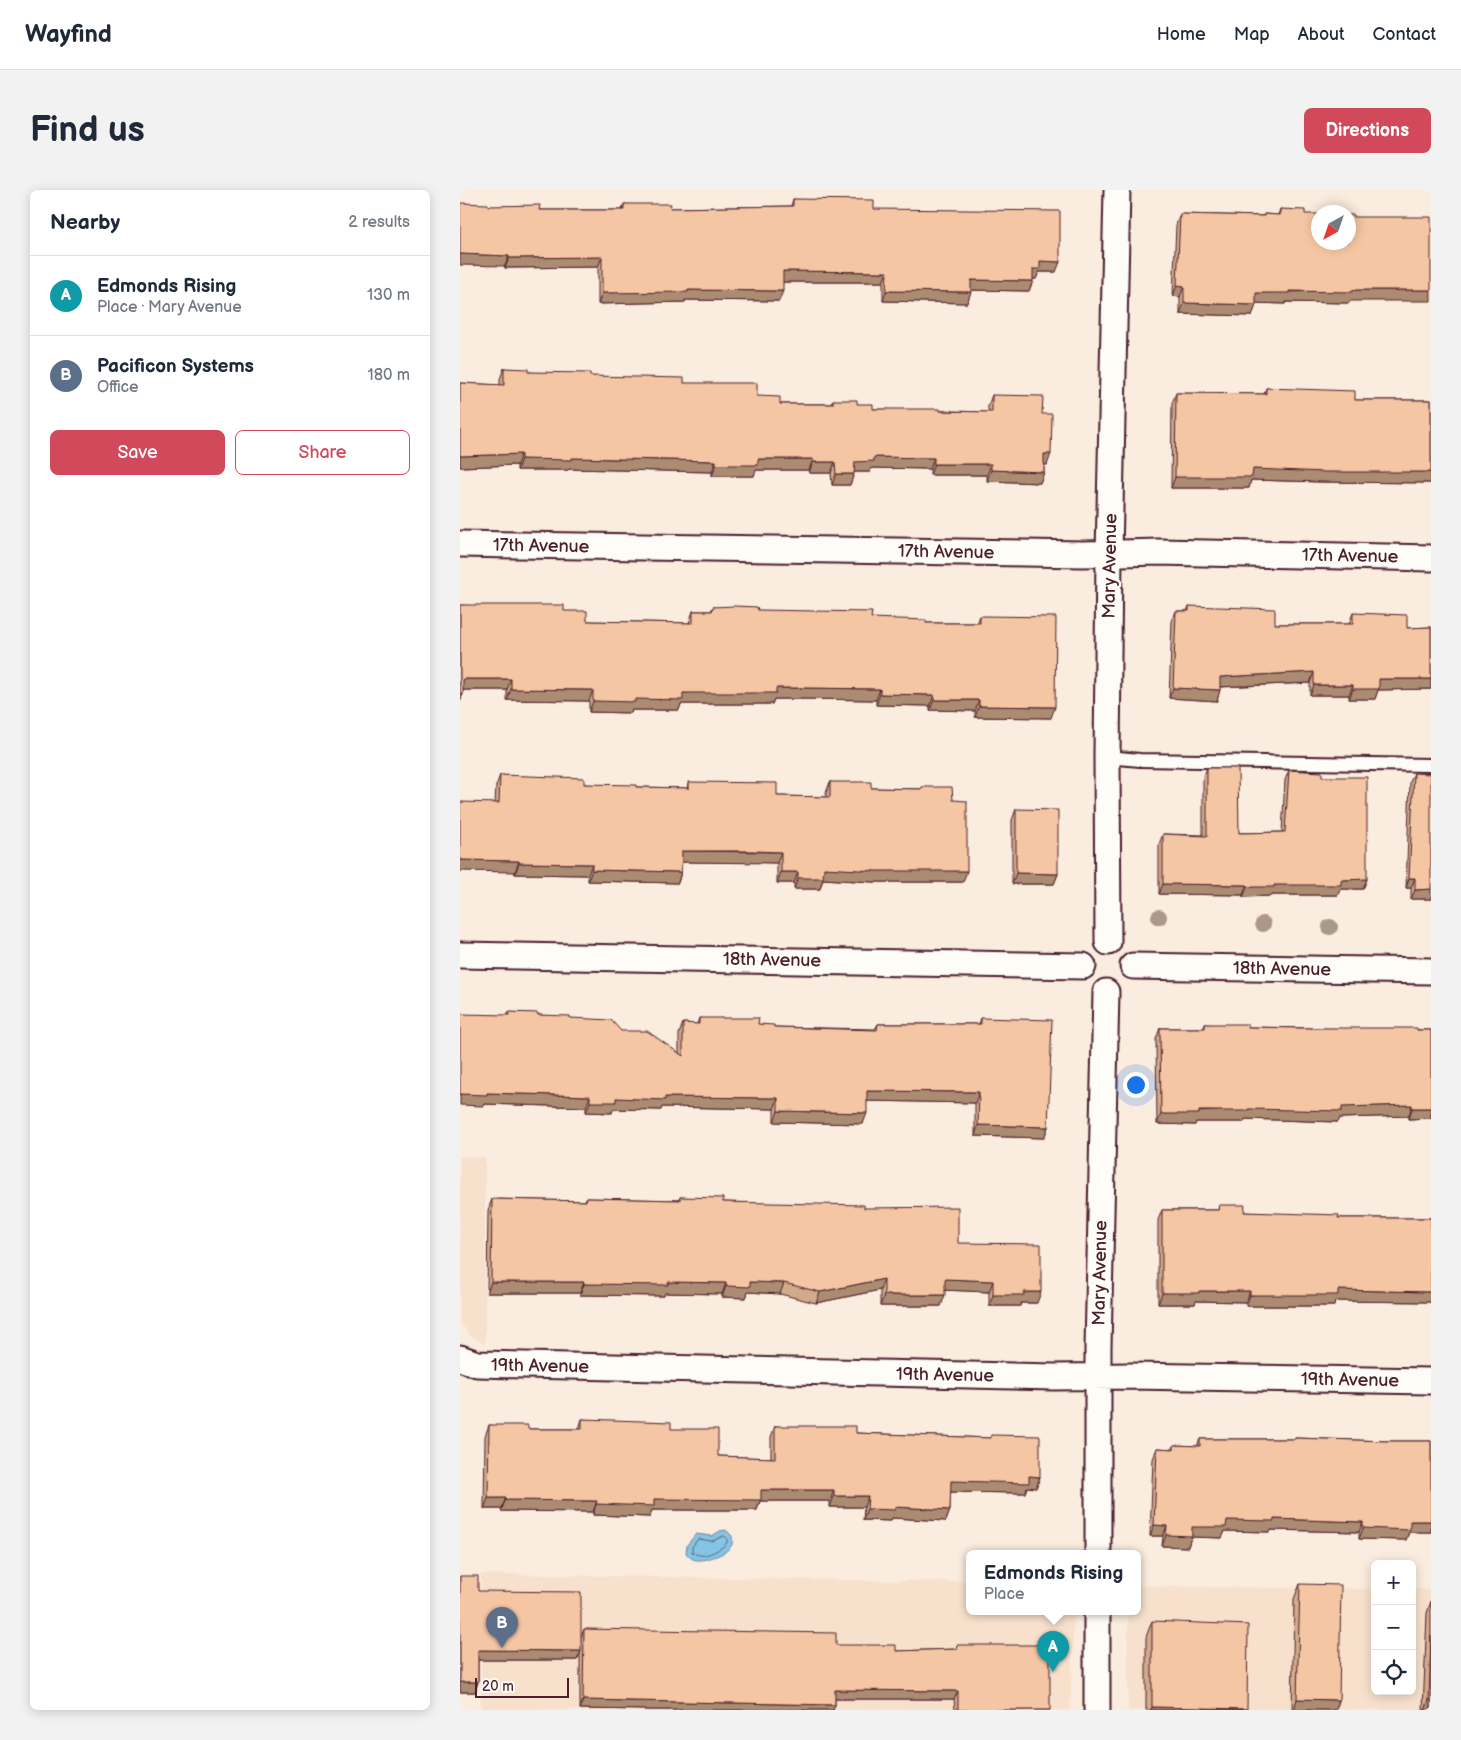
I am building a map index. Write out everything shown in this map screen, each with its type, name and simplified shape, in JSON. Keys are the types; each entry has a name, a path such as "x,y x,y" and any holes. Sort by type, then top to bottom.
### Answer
{"street":[{"name":"Mary Avenue","path":"1108,942 1109,554 1117,190"},
{"name":"17th Avenue","path":"460,544 1109,554 1159,552 1431,558"},
{"path":"1108,942 1116,943 1122,947 1132,959 1133,966 1132,973 1125,985 1113,992 1106,992 1092,986 1084,974 1083,966 1085,958 1094,947 1108,942"},
{"name":"18th Avenue","path":"460,955 1083,966"},
{"name":"18th Avenue","path":"1133,966 1431,971"},
{"name":"Mary Avenue","path":"1098,1550 1098,1376 1106,992"},
{"name":"19th Avenue","path":"460,1358 477,1364 1045,1377 1098,1376 1431,1381"},
{"path":"1097,1710 1098,1615"}],"lane":[{"path":"1107,757 1140,760 1431,765"}],"shaded area":[{"path":"460,1157 485,1157 485,1344 471,1336 460,1323"},
{"path":"481,1574 966,1582 966,1615 1074,1615 1070,1710 481,1710"},
{"path":"1141,1586 1371,1589 1371,1695 1416,1695 1416,1589 1431,1590 1431,1710 1128,1710 1128,1615 1141,1615"}],"water":[{"path":"726,1530 732,1536 732,1543 730,1548 722,1554 696,1560 686,1553 687,1545 696,1534 712,1536"}],"building":[{"path":"793,199 874,200 874,209 1060,211 1060,262 1040,261 1040,269 1033,269 1033,281 971,280 971,292 886,291 887,272 783,271 783,291 688,290 688,292 602,293 602,257 509,258 509,256 460,254 460,203 488,204 488,206 540,205 539,210 624,210 624,204 671,204 670,208 793,206"},
{"path":"1280,209 1305,210 1305,214 1311,214 1311,250 1356,250 1356,217 1431,217 1431,290 1289,291 1289,293 1256,293 1256,305 1184,303 1184,286 1177,285 1180,214 1280,215"},
{"path":"504,368 528,369 528,372 590,373 590,376 684,378 684,383 757,383 757,396 780,397 780,404 833,404 833,400 857,400 857,404 873,404 873,409 940,409 940,411 992,412 992,395 1043,396 1042,414 1052,414 1051,454 1044,454 1044,472 991,470 991,464 934,464 934,458 874,457 874,461 855,462 854,474 836,474 835,462 813,462 813,459 758,459 758,465 716,465 716,461 572,458 572,460 521,459 521,454 460,456 460,383 504,385"},
{"path":"1266,388 1355,391 1355,400 1431,400 1431,472 1326,472 1253,469 1252,477 1175,477 1176,393 1266,394"},
{"path":"460,605 564,605 564,611 587,611 587,621 693,623 693,611 712,611 713,607 735,606 757,607 758,610 872,612 871,618 926,620 926,623 980,623 980,616 1056,617 1055,707 979,706 979,700 934,700 934,695 880,694 880,689 807,688 776,688 776,693 683,693 683,700 635,699 635,702 593,701 593,690 511,689 511,679 463,679 463,694 460,694"},
{"path":"1189,606 1275,609 1275,624 1353,624 1353,613 1407,615 1407,628 1431,627 1431,679 1379,679 1379,689 1353,689 1353,685 1314,685 1314,672 1220,677 1220,690 1173,688 1176,611 1189,611"},
{"path":"1207,768 1238,768 1239,833 1285,832 1289,770 1322,772 1322,777 1367,777 1367,879 1341,880 1341,885 1274,885 1274,887 1163,884 1163,834 1207,836"},
{"path":"1414,773 1431,774 1431,889 1415,890 1415,878 1409,878"},
{"path":"500,775 584,778 584,784 636,785 636,787 689,788 689,782 777,783 777,796 830,797 830,782 871,782 871,788 922,789 922,787 952,787 953,800 967,801 967,871 877,871 824,868 823,878 798,878 798,872 781,872 781,852 752,851 682,851 681,872 592,870 592,864 460,860 460,802 499,803"},
{"path":"1016,809 1058,810 1058,874 1016,873"},
{"path":"509,1012 611,1020 621,1031 647,1031 683,1056 683,1023 699,1024 699,1018 759,1018 758,1024 774,1025 774,1027 877,1030 878,1024 981,1024 981,1018 1052,1020 1048,1127 978,1125 979,1092 867,1091 867,1113 778,1111 778,1098 665,1097 665,1100 616,1098 616,1102 590,1102 590,1096 460,1094 460,1014 509,1015"},
{"path":"1205,1024 1248,1024 1248,1027 1417,1028 1417,1030 1431,1030 1431,1108 1412,1108 1412,1105 1342,1107 1342,1111 1248,1109 1248,1111 1199,1111 1199,1114 1161,1114 1160,1028 1205,1028"},
{"path":"680,1197 723,1198 723,1202 864,1205 864,1208 958,1207 958,1243 1041,1244 1041,1292 1024,1292 1024,1295 993,1295 993,1281 945,1279 945,1295 884,1295 884,1279 820,1292 784,1283 750,1282 750,1287 726,1286 726,1283 668,1282 668,1285 584,1284 584,1282 491,1282 492,1199 680,1200"},
{"path":"1219,1205 1245,1205 1244,1212 1339,1215 1338,1218 1431,1218 1431,1292 1338,1290 1338,1295 1250,1295 1250,1291 1162,1293 1162,1210 1219,1210"},
{"path":"582,1419 671,1422 671,1429 718,1429 718,1456 775,1458 775,1426 856,1426 856,1433 991,1438 991,1435 1040,1436 1040,1477 1029,1476 1029,1483 951,1481 950,1510 895,1507 895,1510 867,1509 868,1496 834,1496 834,1490 761,1490 761,1500 654,1499 654,1506 596,1504 597,1501 505,1500 506,1498 488,1498 489,1425 528,1425 528,1429 582,1429"},
{"path":"1295,1438 1431,1441 1431,1521 1410,1521 1410,1530 1363,1528 1363,1522 1274,1519 1274,1521 1227,1520 1226,1527 1192,1527 1192,1536 1166,1535 1167,1526 1154,1525 1157,1448 1174,1449 1174,1445 1200,1446 1200,1439"},
{"path":"460,1576 478,1576 478,1591 581,1592 581,1651 478,1650 478,1682 460,1682"},
{"path":"1300,1584 1341,1585 1339,1700 1297,1699"},
{"path":"1152,1621 1248,1625 1247,1709 1152,1707"},
{"path":"584,1629 836,1633 836,1645 896,1645 896,1651 957,1649 957,1645 1050,1645 1050,1710 958,1710 958,1691 835,1690 835,1705 583,1700"},
{"path":"1431,1636 1431,1700 1429,1700"}],"place":[{"name":"Pacificon Systems","path":"502,1648"},
{"name":"Edmonds Rising","path":"1053,1672"}]}
